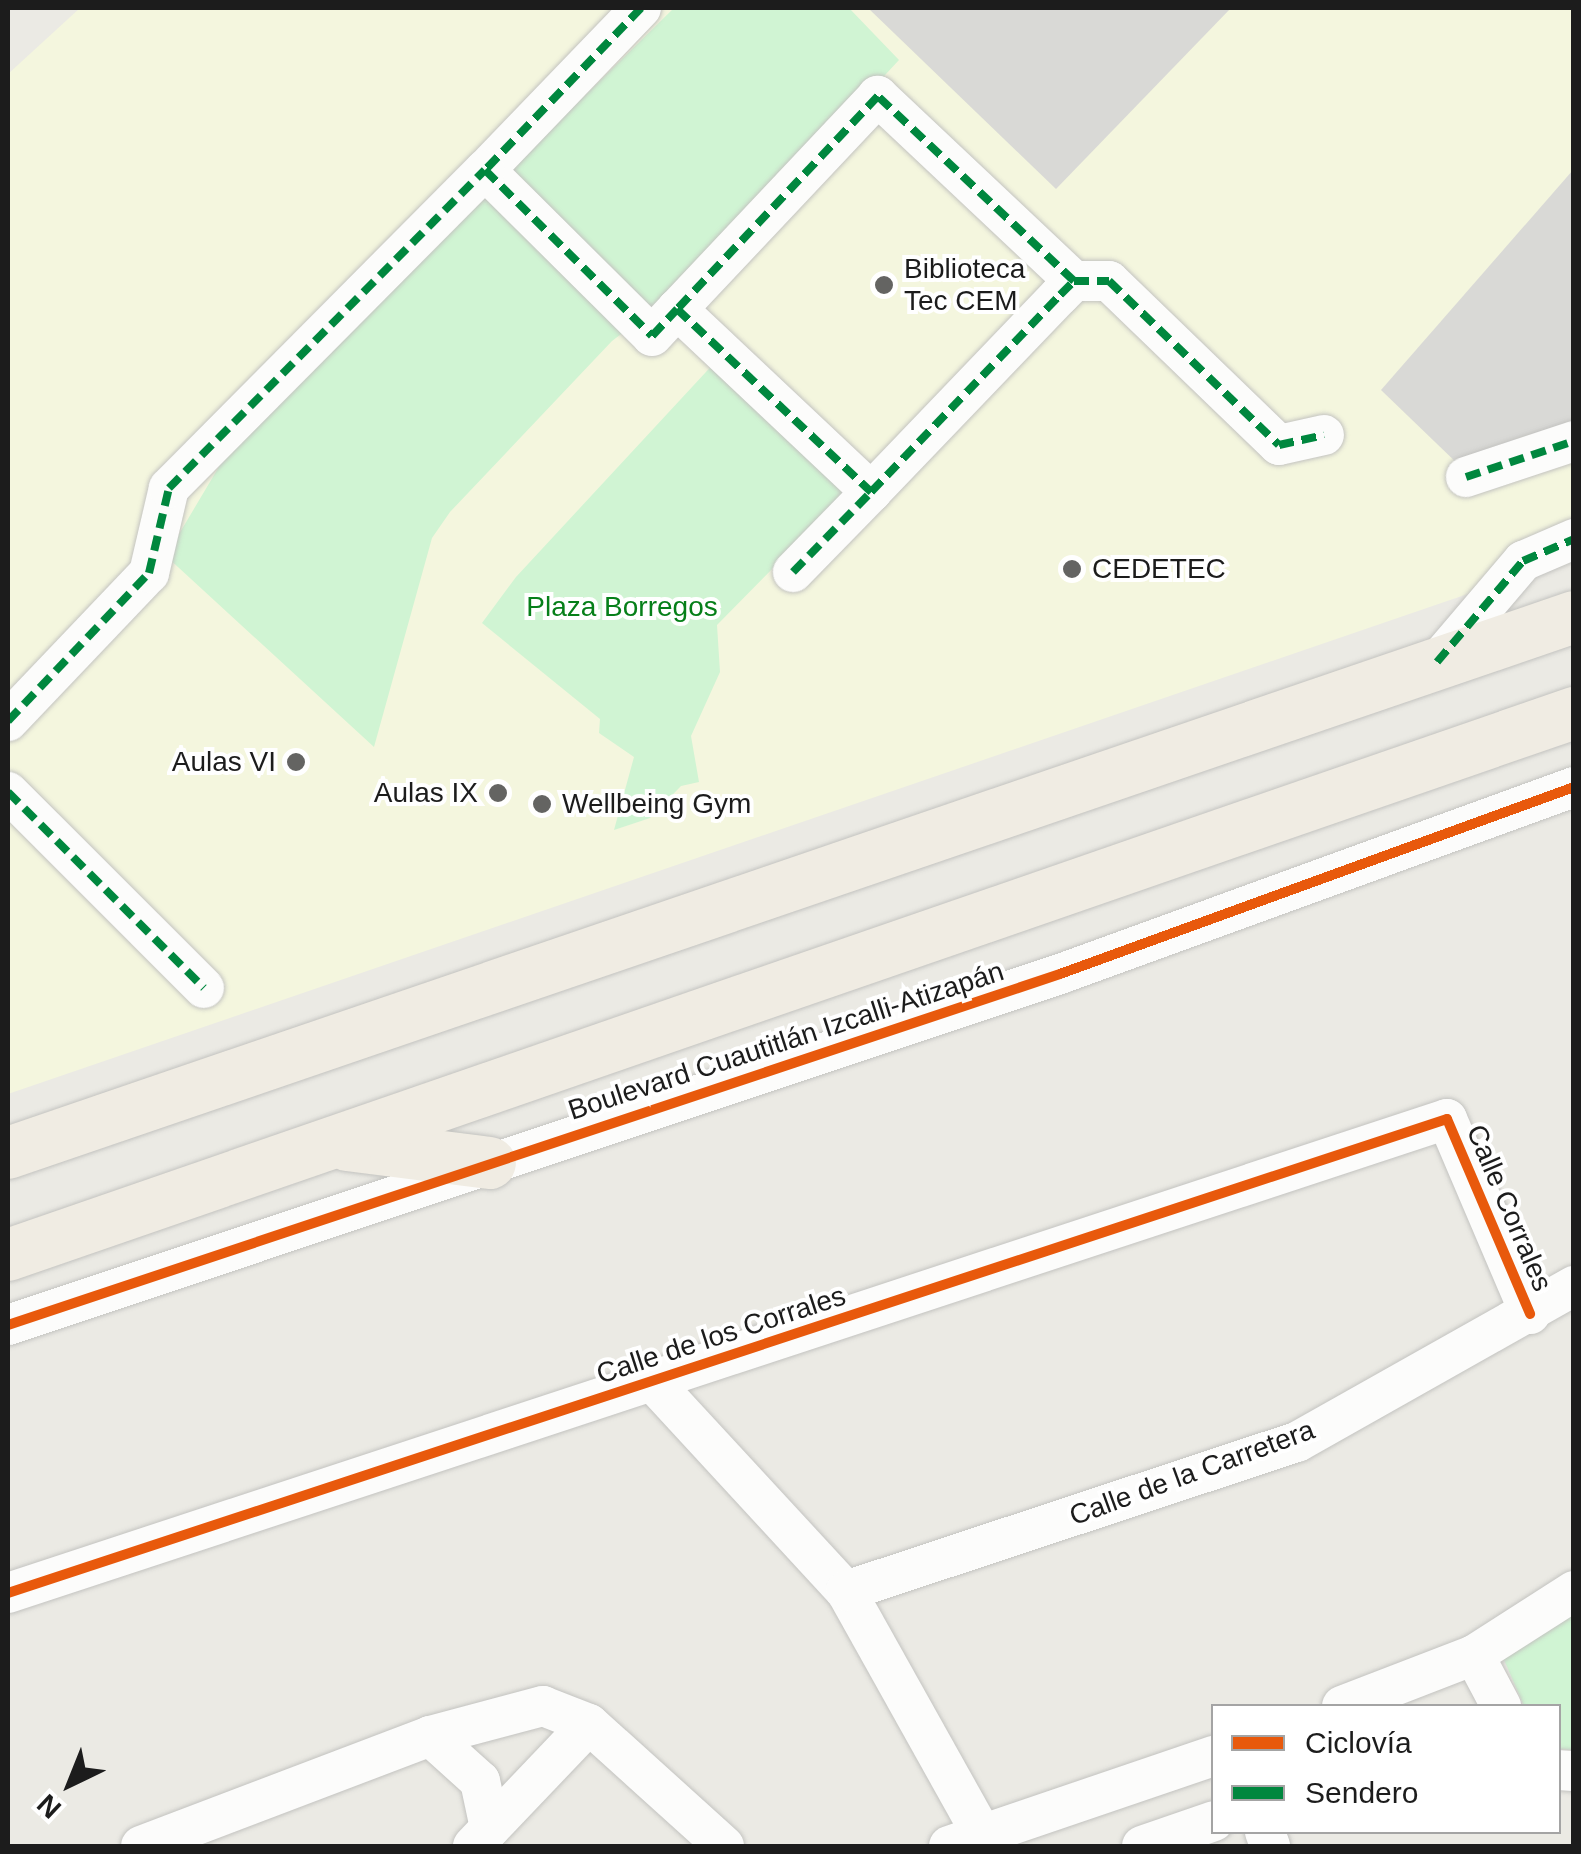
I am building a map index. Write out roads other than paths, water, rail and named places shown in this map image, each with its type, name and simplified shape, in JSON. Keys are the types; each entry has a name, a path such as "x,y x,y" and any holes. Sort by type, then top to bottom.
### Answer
{"main road":[{"path":"8,1153 1574,617"},
{"name":"Boulevard Cuautitlán Izcalli-Atizapán","path":"8,1255 1574,713"},
{"path":"336,1144 490,1163"}],"street":[{"path":"8,721 149,573 170,488 641,8"},
{"path":"486,170 652,336 878,96 1074,281 1110,281 1279,445 1324,435"},
{"path":"792,572 1074,281"},
{"path":"677,310 871,492"},
{"path":"1466,477 1574,441"},
{"path":"1437,662 1523,561 1574,539"},
{"name":"Boulevard Cuautitlán Izcalli-Atizapán","path":"8,1325 1060,974 1574,787"},
{"path":"8,792 204,988"},
{"name":"Calle Corrales","path":"1448,1120 1530,1314"},
{"name":"Calle de los Corrales","path":"8,1593 1448,1120"},
{"name":"Calle de la Carretera","path":"846,1591 1298,1442 1574,1286"},
{"path":"651,1380 846,1591 966,1840 1211,1757"},
{"path":"1347,1704 1474,1655 1574,1591"},
{"path":"1474,1655 1500,1704"},
{"path":"142,1846 430,1736 543,1706 589,1724 724,1846"},
{"path":"482,1837 589,1724"},
{"path":"430,1736 480,1781 482,1837"},
{"path":"1142,1846 1211,1823"}],"place":[{"name":"Biblioteca Tec CEM","path":"884,285"},
{"name":"CEDETEC","path":"1072,569"},
{"name":"Aulas VI","path":"296,762"},
{"name":"Aulas IX","path":"498,793"},
{"name":"Wellbeing Gym","path":"542,804"}],"park label":[{"name":"Plaza Borregos","path":"622,607"}]}
